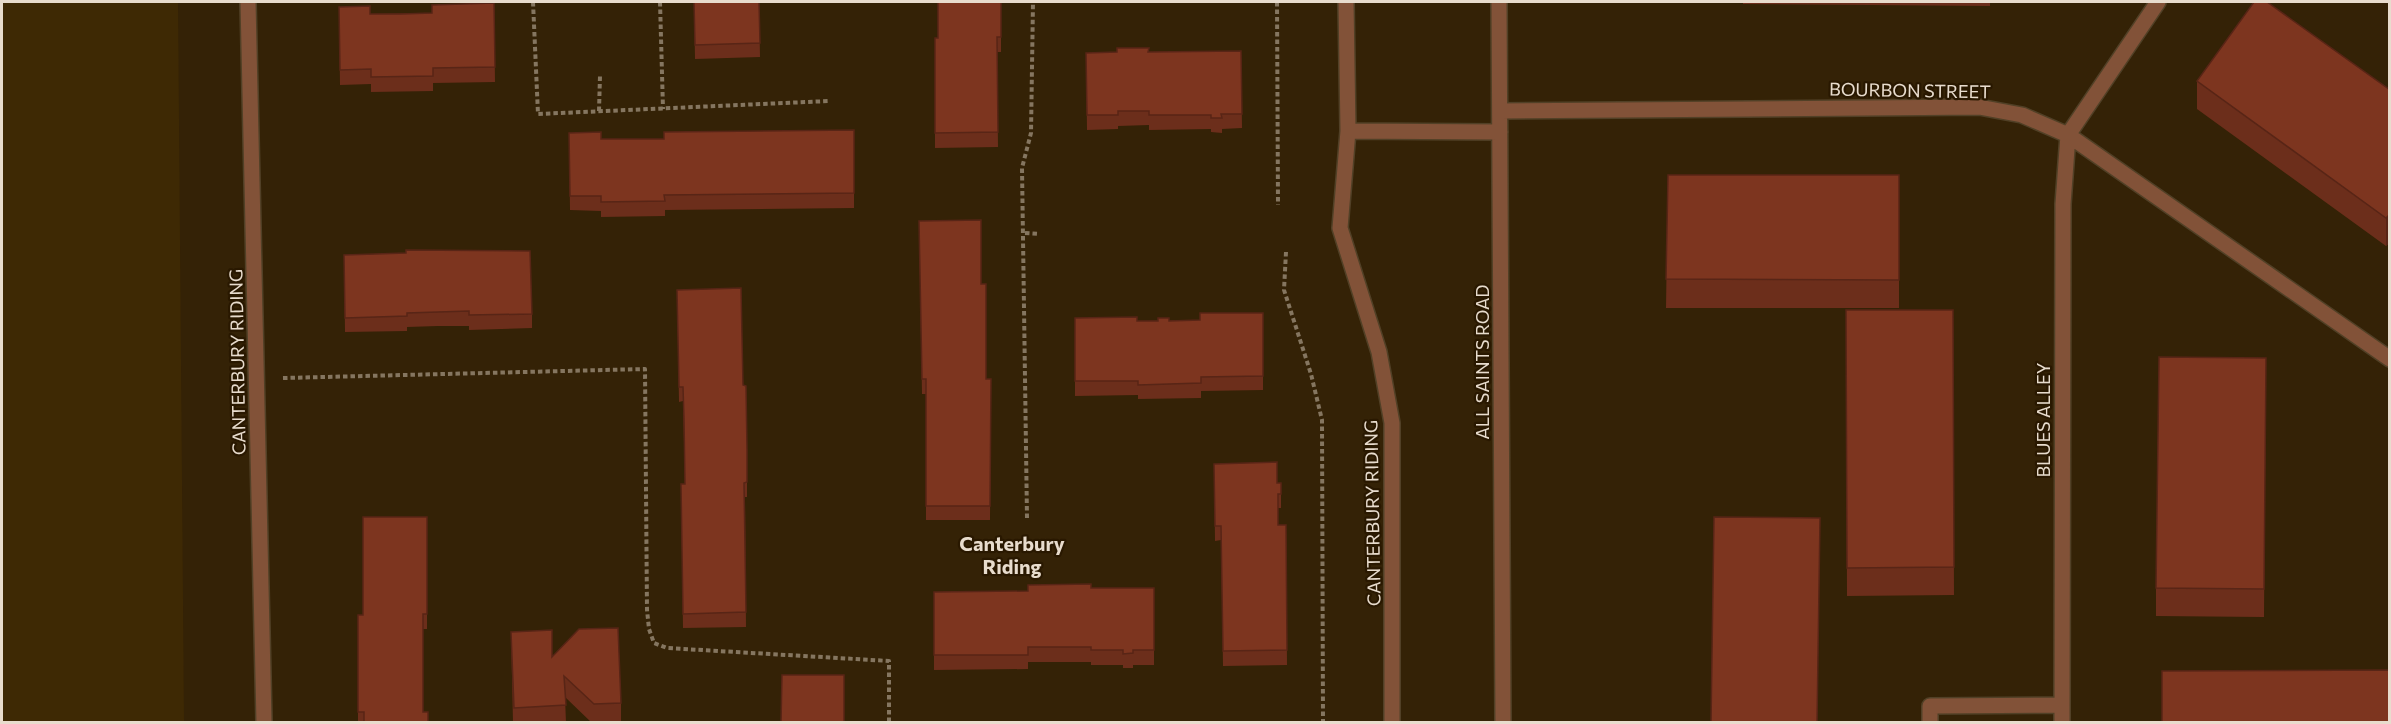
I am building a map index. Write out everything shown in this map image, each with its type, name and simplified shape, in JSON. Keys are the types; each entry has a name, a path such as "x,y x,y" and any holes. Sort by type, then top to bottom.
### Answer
{"street":[{"name":"CANTERBURY RIDING","path":"248,2 264,723"},
{"name":"CANTERBURY RIDING","path":"1346,2 1348,131 1340,228 1379,352 1392,423 1392,723"},
{"name":"ALL SAINTS ROAD","path":"1499,2 1503,723"},
{"path":"2068,135 2158,2"},
{"name":"BOURBON STREET","path":"1500,111 1979,107 2022,115 2068,135 2390,359"},
{"path":"1348,131 1500,132"},
{"name":"BLUES ALLEY","path":"2062,723 2063,204 2068,135"},
{"path":"1930,723 1930,706 2062,705"}],"path":[{"path":"533,2 538,114 829,101"},
{"path":"660,2 663,109"},
{"path":"1027,518 1025,233 1022,168 1031,133 1033,2"},
{"path":"1277,2 1278,205"},
{"path":"599,111 600,76"},
{"path":"1025,233 1039,234"},
{"path":"1286,252 1284,290 1311,374 1322,420 1323,723"},
{"path":"281,366 281,378 645,369 647,610 649,629 654,643 667,648 889,662 889,723"}],"shaded area":[{"path":"2,2 178,2 184,722 2,722"}],"building":[{"path":"694,2 759,2 760,43 695,45"},
{"path":"938,2 1001,2 1001,37 997,37 998,132 935,133 935,38 938,38"},
{"path":"2254,2 2267,2 2390,90 2390,214 2386,218 2197,81"},
{"path":"494,3 495,67 433,68 433,76 371,77 371,69 340,70 339,7 370,6 370,14 401,14 432,13 432,5"},
{"path":"1117,48 1149,48 1148,52 1241,51 1242,114 1221,114 1222,118 1211,118 1211,115 1149,115 1149,111 1118,111 1118,115 1087,115 1086,53 1117,52"},
{"path":"854,130 854,193 664,195 665,201 601,202 601,196 570,196 569,133 601,132 601,139 664,139 664,132"},
{"path":"1668,175 1899,175 1899,280 1666,279"},
{"path":"981,220 981,284 986,284 986,379 991,379 990,506 926,506 926,379 922,379 919,221"},
{"path":"406,250 530,251 532,314 469,315 469,311 345,318 344,255 406,253"},
{"path":"741,288 747,450 747,482 744,483 746,612 683,614 681,484 685,484 684,419 683,387 679,387 677,290"},
{"path":"1846,310 1953,310 1954,567 1847,568"},
{"path":"1200,313 1263,313 1263,376 1201,377 1201,383 1138,385 1138,381 1075,381 1075,318 1137,317 1137,321 1158,321 1158,318 1169,318 1169,321 1200,320"},
{"path":"2159,357 2266,358 2264,589 2156,588"},
{"path":"1277,462 1277,483 1281,483 1281,494 1278,494 1278,525 1286,525 1287,650 1223,651 1221,526 1215,526 1214,464"},
{"path":"363,517 427,517 427,614 423,614 423,712 428,712 428,723 364,723 364,712 358,712 358,615 363,615"},
{"path":"1714,517 1820,518 1817,723 1711,723"},
{"path":"1091,584 1091,588 1154,588 1154,650 1133,650 1133,653 1123,654 1123,650 1091,650 1091,647 1028,647 1028,655 934,655 934,592 1028,591 1028,585"},
{"path":"618,628 621,703 594,704 564,676 566,705 514,708 511,632 552,630 552,657 579,629"},
{"path":"2390,670 2390,723 2162,723 2162,671"},
{"path":"782,675 844,675 844,723 781,723"}],"district":[{"name":"Canterbury Riding","path":"1012,554"}]}
